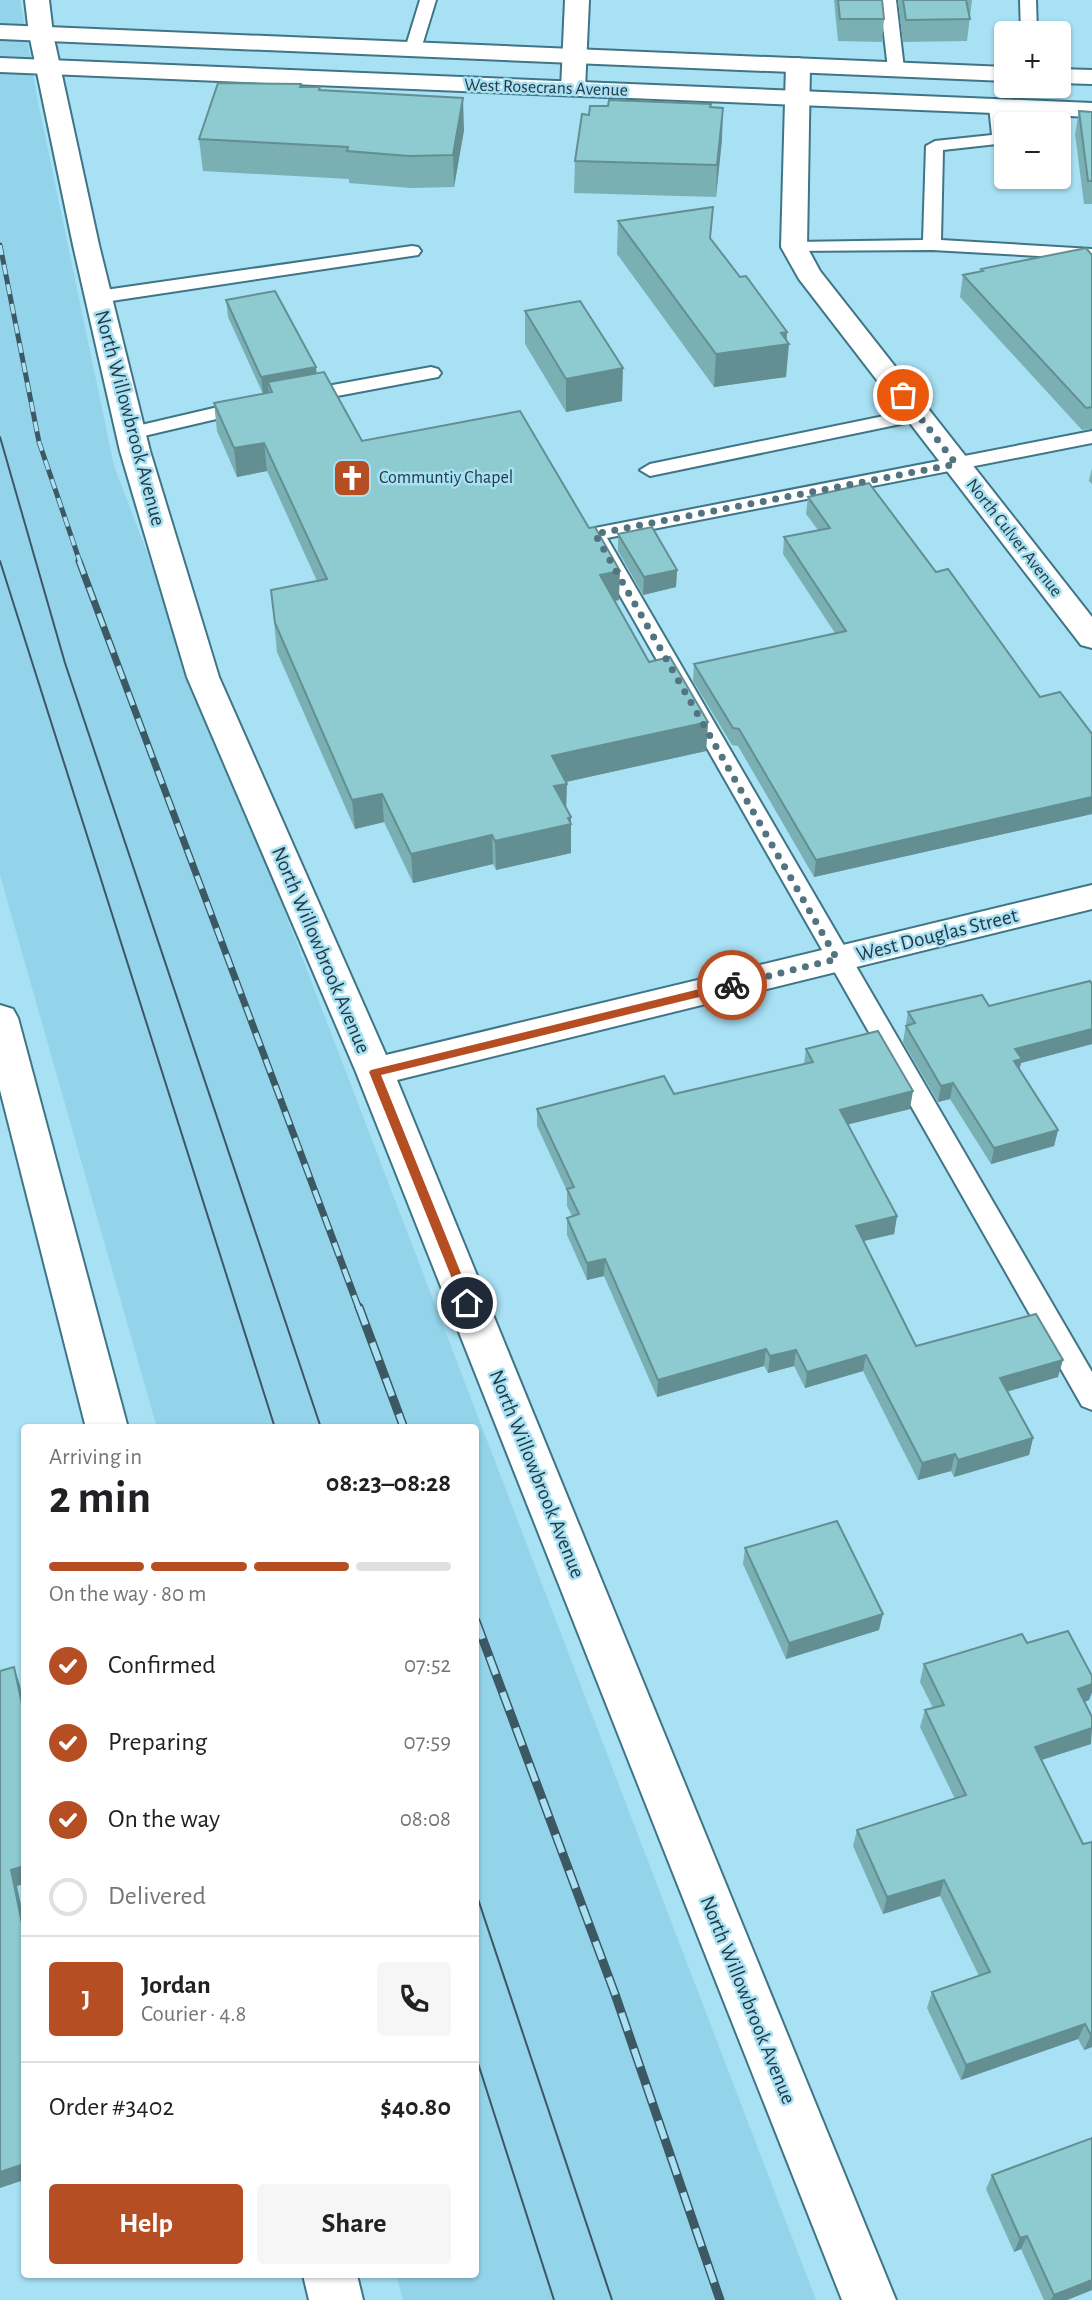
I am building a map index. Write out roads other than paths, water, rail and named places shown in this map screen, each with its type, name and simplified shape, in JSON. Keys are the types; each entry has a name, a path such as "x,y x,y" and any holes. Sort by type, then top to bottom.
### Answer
{"street":[{"path":"573,89 577,0"},
{"name":"West Rosecrans Avenue","path":"0,32 994,73"},
{"name":"West Rosecrans Avenue","path":"0,65 42,34 573,89 1092,110"},
{"name":"North Willowbrook Avenue","path":"42,34 98,297 131,433 203,677 375,1072 869,2300"},
{"path":"794,247 798,65"},
{"path":"1071,76 1092,77"},
{"name":"North Culver Avenue","path":"794,247 808,273 1092,638"},
{"name":"West Douglas Street","path":"375,1072 1092,897"},
{"path":"0,1018 106,1424"},
{"path":"331,2278 336,2300"}],"lane":[{"path":"414,49 428,0"},
{"path":"888,0 896,69"},
{"path":"1028,0 1029,21"},
{"path":"932,245 935,146 1001,139 997,106"},
{"path":"794,247 932,245 1092,254"},
{"path":"98,297 412,251"},
{"path":"131,433 279,401 431,373"},
{"path":"650,470 918,415"},
{"path":"1092,437 595,534 837,959 1092,1398"}],"tram line":[{"path":"0,437 65,663 320,1424"},
{"path":"0,561 274,1424"},
{"path":"479,1902 612,2300"},
{"path":"479,2066 554,2300"}],"railway":[{"path":"0,245 39,442 80,562"},
{"path":"79,561 359,1309"},
{"path":"359,1307 403,1424"},
{"path":"479,1629 615,1994 720,2300"}],"place":[{"name":"Communtiy Chapel","path":"352,478"}]}
